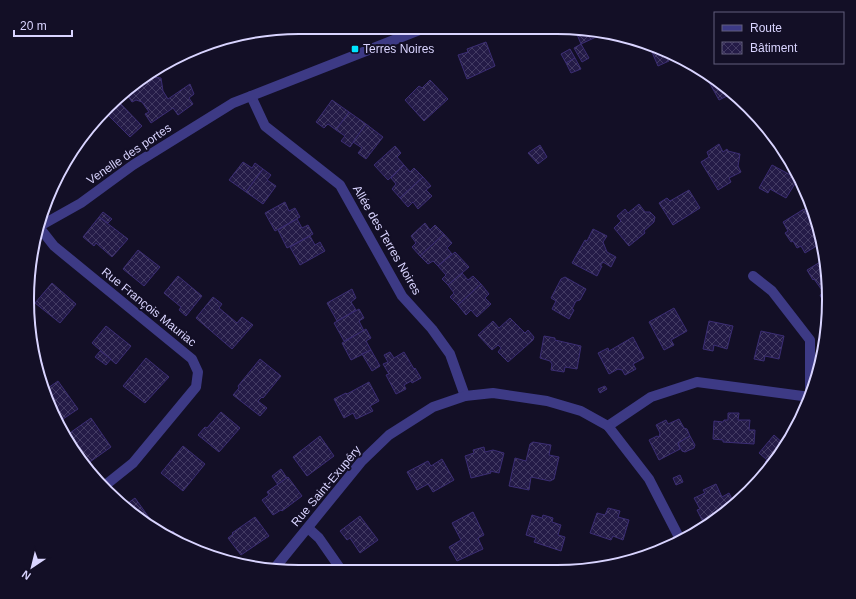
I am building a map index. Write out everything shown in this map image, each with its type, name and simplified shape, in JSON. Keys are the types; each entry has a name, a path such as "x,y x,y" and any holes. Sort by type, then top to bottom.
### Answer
{"street":[{"name":"Venelle des portes","path":"46,222 81,203 134,165 233,103 409,34"},
{"name":"Allée des Terres Noires","path":"251,96 265,126 340,185 402,296 432,330 450,354 465,396"},
{"name":"Rue François Mauriac","path":"43,231 54,246 192,359 198,372 196,387 133,463 108,483"},
{"path":"752,276 772,291 810,340 810,378"},
{"path":"678,536 649,479 608,426 652,397 697,382 804,396"},
{"name":"Rue Saint-Exupéry","path":"279,564 361,462 389,435 433,406 465,396 493,393 547,401 581,411 608,426"},
{"path":"308,528 319,538 338,565"}],"building":[{"path":"577,35 596,37 581,44"},
{"path":"486,42 495,66 467,79 458,55 468,52 467,49"},
{"path":"581,44 589,58 582,62 574,48"},
{"path":"570,49 575,58 566,63 561,54"},
{"path":"652,52 667,58 669,61 658,66"},
{"path":"575,58 581,69 571,73 566,63"},
{"path":"155,77 161,78 163,91 168,99 190,84 194,94 189,98 193,104 178,115 173,108 151,123 145,114 149,112 142,102 136,100 132,102 128,97"},
{"path":"430,80 448,99 424,121 405,100 419,86 422,88"},
{"path":"709,83 727,96 719,100"},
{"path":"332,100 349,112 336,130 328,124 324,128 316,122"},
{"path":"120,104 142,126 130,137 108,116"},
{"path":"349,112 366,124 350,147 341,141 345,136 336,130"},
{"path":"366,124 383,137 366,159 358,153 362,148 353,142"},
{"path":"719,144 723,152 727,149 728,151 740,154 738,166 741,172 729,178 731,182 718,190 701,162 709,157 707,152"},
{"path":"540,145 547,157 538,164 528,153"},
{"path":"395,146 401,153 397,157 404,165 388,180 374,165"},
{"path":"243,162 252,168 255,163 263,169 246,192 229,180"},
{"path":"404,165 410,172 414,168 423,177 400,198 392,189 396,184 391,178"},
{"path":"772,165 791,175 795,183 786,198 770,189 768,193 759,188"},
{"path":"263,169 271,175 267,180 276,186 263,204 246,192"},
{"path":"423,177 431,186 426,190 432,196 418,209 413,202 408,207 400,198"},
{"path":"689,190 700,208 673,225 659,203 667,198 670,201"},
{"path":"285,202 289,211 295,208 300,217 275,231 265,213"},
{"path":"639,204 645,212 650,212 655,217 654,222 644,231 645,233 629,246 614,228 621,221 617,216 625,209 628,213"},
{"path":"804,209 809,218 817,246 805,253 801,246 797,248 793,241 791,242 785,233 788,231 783,222"},
{"path":"103,212 112,219 108,223 99,217"},
{"path":"99,217 128,239 112,257 96,243 94,246 83,237"},
{"path":"297,219 302,228 308,225 313,234 287,248 278,230"},
{"path":"425,223 430,230 435,225 444,234 420,256 412,247 416,243 411,236"},
{"path":"593,229 607,236 603,242 607,252 616,257 611,267 603,262 597,276 572,263 585,240 587,241"},
{"path":"444,234 452,243 447,248 452,254 438,266 433,261 428,264 420,256"},
{"path":"310,236 315,245 320,242 325,251 300,265 290,247"},
{"path":"138,250 160,267 144,286 123,269"},
{"path":"455,252 469,267 448,285 442,279 446,275 438,266"},
{"path":"820,262 821,289 814,279 813,280 807,270"},
{"path":"462,273 468,280 473,276 481,284 458,305 450,297 454,293 448,285"},
{"path":"178,276 202,296 186,316 179,310 181,307 164,293"},
{"path":"565,277 586,289 580,300 576,301 572,309 574,310 569,319 552,309 556,301 551,298 561,279"},
{"path":"52,283 76,304 60,323 35,303"},
{"path":"481,284 489,294 485,298 491,304 477,317 471,310 466,315 458,305"},
{"path":"352,289 356,298 351,302 356,310 337,321 327,303"},
{"path":"213,297 222,304 219,308 237,323 242,317 253,325 232,349 196,318"},
{"path":"674,308 687,331 671,340 674,345 664,350 649,322"},
{"path":"359,309 364,318 359,321 364,331 344,341 334,323"},
{"path":"510,318 525,333 528,330 534,337 533,340 508,362 498,352 501,348 498,345 492,350 478,335 493,321 499,328"},
{"path":"709,321 733,326 727,349 714,345 713,351 703,349"},
{"path":"106,326 131,346 116,364 92,343"},
{"path":"366,329 371,338 366,341 371,350 351,360 342,343"},
{"path":"761,331 784,336 779,359 765,356 764,361 754,359"},
{"path":"544,336 581,346 577,369 565,367 564,372 551,370 552,364 550,361 540,358"},
{"path":"633,337 644,358 633,364 636,369 625,375 622,370 618,369 609,374 598,353 608,348 609,351"},
{"path":"371,350 380,366 372,371 362,354"},
{"path":"100,351 111,359 106,365 95,357"},
{"path":"390,352 394,358 404,352 421,378 404,385 406,389 396,394 386,375 389,374 383,364 388,362 384,355"},
{"path":"146,358 169,377 145,403 123,386"},
{"path":"260,359 281,376 263,398 262,397 258,401 267,408 260,416 233,395 239,388 238,386"},
{"path":"58,381 78,409 62,419 49,387"},
{"path":"369,382 379,401 370,406 373,411 356,419 353,413 344,418 334,399"},
{"path":"605,386 607,389 600,393 598,389"},
{"path":"221,412 240,428 219,452 198,435 205,427 207,428"},
{"path":"728,413 739,413 738,420 750,420 749,430 755,430 754,444 723,442 723,440 713,439 714,421 723,422 724,420 728,420"},
{"path":"91,418 111,447 90,462 70,433"},
{"path":"679,419 684,428 687,429 690,436 678,443 680,449 659,460 649,440 657,436 659,437 660,433 656,425 666,420 668,424"},
{"path":"774,435 781,441 766,463 767,460 759,453"},
{"path":"320,436 334,456 307,476 293,457"},
{"path":"690,436 695,445 694,448 685,452 682,451 678,443"},
{"path":"533,442 551,445 549,455 559,457 554,479 550,481 531,477 529,490 509,486 515,458 526,461 530,444"},
{"path":"183,446 205,464 183,491 161,473"},
{"path":"484,447 485,452 493,450 504,453 499,473 490,471 491,473 471,478 465,456 474,453 473,450"},
{"path":"442,459 454,480 433,492 428,484 417,490 407,472 428,461 431,466"},
{"path":"281,469 287,478 278,485 272,476"},
{"path":"680,475 683,482 676,485 673,478"},
{"path":"288,477 302,496 282,511 281,510 273,515 262,500 269,495 267,492"},
{"path":"716,484 722,497 729,493 732,499 702,520 697,510 700,509 694,498 705,493 703,490"},
{"path":"135,498 150,518 138,510 129,503"},
{"path":"608,508 620,511 618,517 629,520 623,540 613,536 611,540 590,533 597,513 605,515"},
{"path":"473,512 484,535 478,538 483,549 457,561 449,547 461,540 452,523"},
{"path":"532,515 542,518 543,515 553,518 552,522 561,525 558,535 565,537 561,551 534,542 536,538 526,535"},
{"path":"360,516 378,540 360,553 350,538 347,540 340,531"},
{"path":"255,517 269,536 241,555 228,538 233,534 232,533"}],"place":[{"name":"Terres Noires","path":"355,49"}]}
